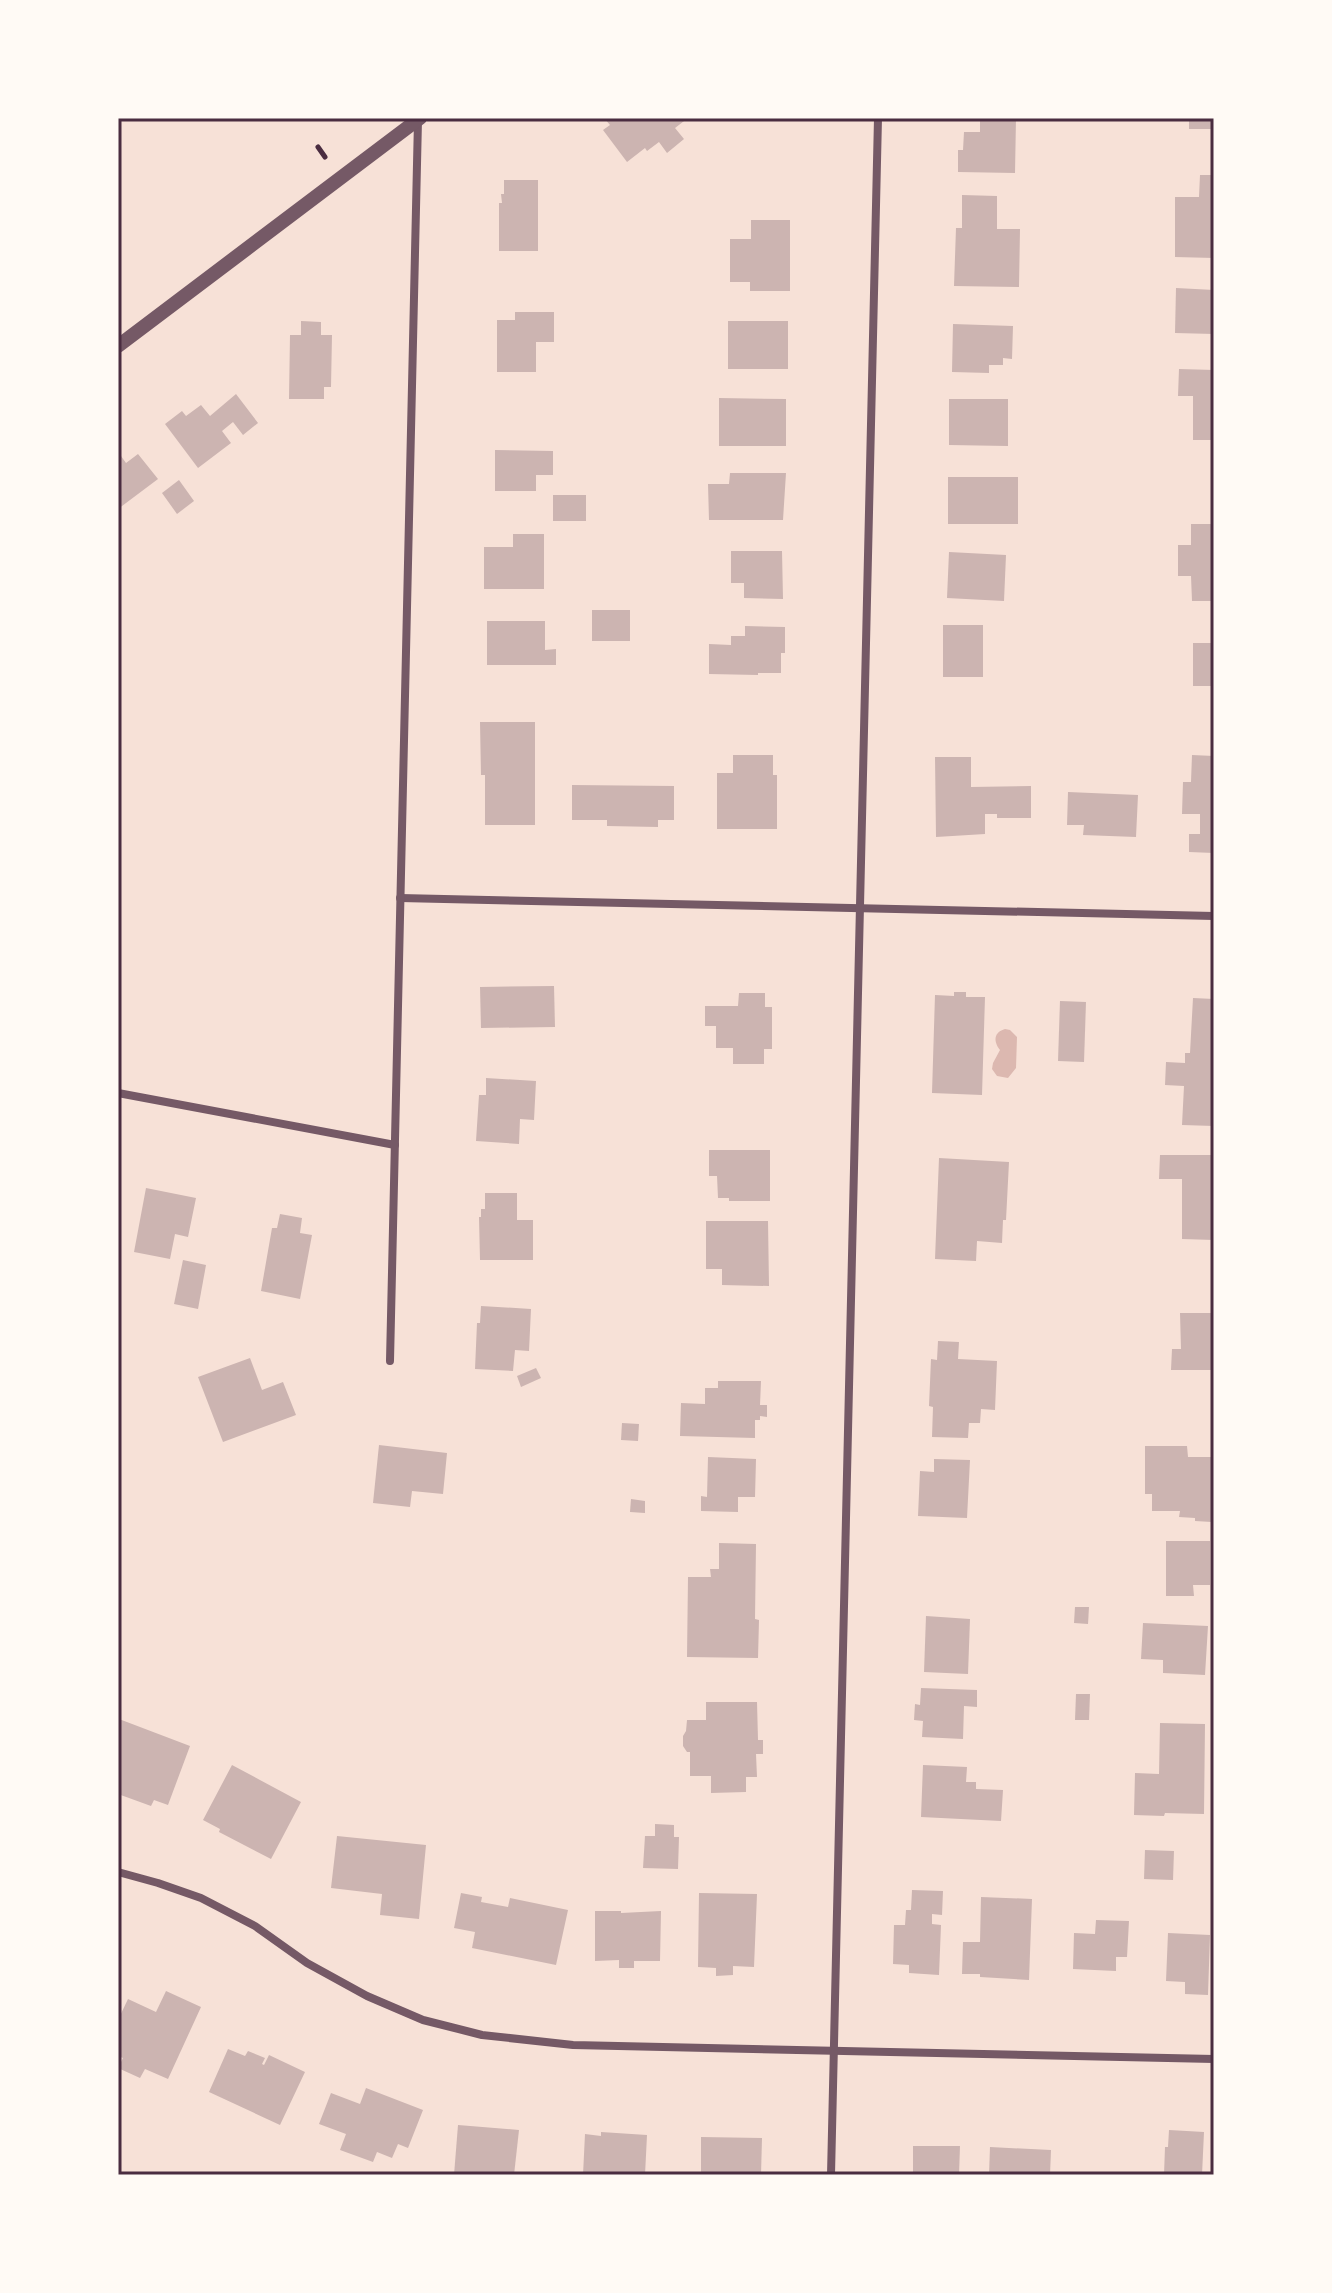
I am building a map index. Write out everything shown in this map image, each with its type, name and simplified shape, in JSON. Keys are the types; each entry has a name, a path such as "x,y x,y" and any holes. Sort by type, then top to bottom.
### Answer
{"street":[{"path":"831,2175 878,118"},
{"path":"118,346 419,119"},
{"path":"390,1361 419,119"},
{"path":"400,898 1214,916"},
{"path":"118,1093 395,1145"},
{"path":"118,1872 201,1898 255,1926 307,1963 367,1996 423,2020 482,2035 573,2045 1214,2059"}],"path":[{"path":"318,147 325,157"}],"shaded area":[{"path":"1005,1029 1017,1037 1016,1068 1008,1078 997,1076 992,1069 1000,1050 996,1037"}],"building":[{"path":"604,118 688,118 675,128 684,139 667,153 659,142 627,162 603,130 610,125"},
{"path":"980,118 1016,118 1015,173 958,172 958,150 963,150 964,132 980,132"},
{"path":"1189,118 1214,118 1214,129 1189,129"},
{"path":"1200,175 1214,175 1214,258 1175,257 1175,197 1199,197"},
{"path":"504,180 538,180 538,251 499,251 499,203 502,203 501,194 504,194"},
{"path":"962,195 997,196 997,229 1020,229 1019,287 954,286 956,228 962,228"},
{"path":"751,220 790,220 790,291 750,291 750,282 730,282 730,239 751,239"},
{"path":"1176,288 1214,290 1214,334 1175,333"},
{"path":"515,312 554,312 554,342 536,342 536,372 497,372 497,320 515,320"},
{"path":"301,321 321,322 321,335 332,335 331,387 324,387 324,399 289,399 290,335 301,335"},
{"path":"728,321 788,321 788,369 728,369"},
{"path":"953,324 1013,326 1012,359 1003,358 1003,365 989,365 989,373 952,372"},
{"path":"1179,369 1214,370 1214,440 1193,440 1193,396 1178,396"},
{"path":"236,394 258,423 243,435 233,422 222,431 231,443 198,468 165,424 182,411 186,416 201,405 210,416"},
{"path":"719,398 786,399 786,446 719,446"},
{"path":"949,399 1008,399 1008,446 949,445"},
{"path":"495,450 553,451 553,475 536,475 536,491 495,491"},
{"path":"138,454 158,479 118,509 118,458 121,456 126,463"},
{"path":"730,473 786,473 783,520 709,520 708,484 729,484"},
{"path":"948,477 1018,477 1018,524 948,524"},
{"path":"179,480 194,501 177,514 162,493"},
{"path":"553,495 586,495 586,521 553,521"},
{"path":"1191,524 1214,524 1214,601 1192,601 1191,576 1178,576 1178,545 1191,545"},
{"path":"513,534 544,534 544,589 484,589 484,547 513,547"},
{"path":"731,551 782,551 783,599 744,598 744,583 731,583"},
{"path":"949,552 1006,555 1004,601 947,598"},
{"path":"592,610 630,610 630,641 592,641"},
{"path":"487,621 545,621 545,650 556,649 556,665 487,665"},
{"path":"943,625 983,625 983,677 943,677"},
{"path":"745,626 785,627 781,673 709,674 709,644 731,645 731,636 745,636"},
{"path":"1211,631 1214,631 1214,686 1193,686 1193,643 1211,643"},
{"path":"480,722 535,722 535,825 485,825 485,775 481,775"},
{"path":"733,755 773,755 773,775 777,775 777,829 717,829 717,773 733,773"},
{"path":"1192,755 1214,756 1214,853 1189,852 1189,834 1200,834 1200,814 1182,814 1183,782 1191,782"},
{"path":"935,757 971,757 971,787 1031,786 1031,818 997,818 997,814 985,814 985,834 936,837"},
{"path":"572,785 674,786 674,820 658,820 658,827 607,826 607,820 572,820"},
{"path":"1068,792 1138,795 1136,837 1083,835 1084,825 1067,825"},
{"path":"554,986 555,1027 481,1028 480,987"},
{"path":"954,992 966,992 966,997 985,997 982,1095 932,1093 935,995 954,996"},
{"path":"739,993 765,993 765,1007 772,1007 772,1049 764,1049 764,1064 733,1064 733,1048 716,1048 716,1026 705,1026 705,1006 738,1006"},
{"path":"1193,998 1214,999 1214,1126 1182,1125 1184,1086 1165,1085 1166,1062 1185,1063 1185,1053 1190,1053"},
{"path":"1060,1001 1086,1002 1084,1062 1058,1061"},
{"path":"486,1078 536,1081 534,1120 520,1119 519,1144 476,1141 479,1095 486,1095"},
{"path":"709,1150 770,1150 770,1201 718,1198 717,1176 709,1176"},
{"path":"1160,1155 1214,1155 1214,1240 1182,1239 1182,1179 1159,1179"},
{"path":"939,1158 1009,1162 1002,1243 977,1241 976,1261 935,1259"},
{"path":"146,1188 196,1198 188,1237 175,1234 170,1259 134,1252"},
{"path":"485,1193 517,1193 517,1220 533,1220 533,1260 480,1260 479,1217 481,1209 485,1209"},
{"path":"280,1214 302,1218 300,1233 312,1235 300,1299 261,1291 272,1228 277,1228"},
{"path":"706,1221 768,1221 769,1286 722,1285 722,1269 706,1269"},
{"path":"183,1260 206,1265 198,1309 174,1304"},
{"path":"481,1306 531,1309 529,1351 515,1350 513,1371 475,1369"},
{"path":"1180,1313 1214,1313 1214,1370 1171,1370 1172,1349 1181,1349"},
{"path":"938,1341 959,1342 958,1359 997,1361 995,1410 981,1409 980,1423 969,1423 968,1438 932,1437 933,1407 929,1406 931,1359 937,1360"},
{"path":"250,1358 262,1390 283,1382 296,1415 223,1442 198,1377"},
{"path":"536,1368 541,1378 521,1387 517,1376"},
{"path":"718,1381 761,1381 760,1405 767,1405 767,1417 760,1416 760,1420 755,1420 755,1438 680,1436 681,1403 705,1404 705,1388 718,1388"},
{"path":"622,1423 639,1424 638,1441 621,1440"},
{"path":"379,1445 447,1453 443,1494 412,1491 410,1507 373,1503"},
{"path":"1145,1446 1187,1446 1188,1457 1212,1457 1212,1522 1179,1517 1180,1511 1152,1511 1152,1494 1145,1494"},
{"path":"708,1457 756,1459 755,1497 738,1497 738,1512 701,1511 701,1496 707,1497"},
{"path":"934,1459 970,1460 967,1518 918,1516 920,1471 934,1472"},
{"path":"631,1499 645,1501 645,1513 630,1512"},
{"path":"1166,1541 1210,1541 1210,1585 1193,1585 1194,1596 1166,1596"},
{"path":"719,1543 756,1544 758,1658 687,1657 688,1577 711,1577 710,1569 719,1569"},
{"path":"1075,1607 1089,1607 1088,1624 1074,1623"},
{"path":"926,1616 970,1619 968,1674 924,1672"},
{"path":"1143,1623 1208,1626 1205,1675 1163,1673 1163,1660 1141,1659"},
{"path":"921,1688 977,1690 977,1707 964,1706 963,1739 922,1737 923,1721 914,1720 915,1704 920,1705"},
{"path":"1076,1694 1090,1694 1089,1720 1075,1720"},
{"path":"706,1702 757,1702 758,1740 763,1740 763,1754 756,1754 757,1777 746,1777 746,1792 711,1793 711,1776 690,1776 690,1752 683,1746 683,1736 687,1720 706,1720"},
{"path":"119,1719 190,1746 168,1805 154,1800 151,1806 118,1794"},
{"path":"1160,1723 1205,1724 1204,1814 1134,1815 1135,1773 1159,1774"},
{"path":"232,1765 301,1802 271,1859 219,1832 220,1829 203,1820"},
{"path":"923,1765 967,1767 966,1782 976,1782 976,1789 1003,1790 1001,1821 921,1817"},
{"path":"655,1824 674,1825 674,1837 679,1837 678,1869 643,1868 645,1836 655,1836"},
{"path":"337,1836 426,1845 419,1919 380,1915 382,1894 331,1888"},
{"path":"1145,1850 1174,1851 1173,1880 1144,1879"},
{"path":"912,1890 943,1891 942,1915 932,1914 932,1924 941,1925 939,1975 909,1973 909,1965 893,1964 894,1925 905,1925 906,1910 911,1910"},
{"path":"461,1893 482,1897 481,1902 508,1907 510,1898 568,1910 556,1965 472,1948 475,1932 454,1928"},
{"path":"699,1893 757,1894 754,1967 733,1966 733,1975 716,1976 716,1968 698,1967"},
{"path":"981,1897 1032,1899 1029,1980 962,1974 963,1942 980,1942"},
{"path":"595,1911 661,1911 660,1961 634,1961 634,1968 619,1968 619,1960 595,1961"},
{"path":"1096,1920 1129,1921 1127,1957 1116,1957 1116,1971 1073,1969 1074,1933 1095,1934"},
{"path":"1168,1933 1210,1935 1208,1995 1185,1994 1185,1982 1166,1981"},
{"path":"166,1991 201,2007 168,2079 145,2069 140,2078 118,2068 123,2058 118,2056 118,2020 128,1999 156,2012"},
{"path":"228,2049 245,2056 248,2051 265,2058 264,2065 269,2055 305,2072 280,2125 209,2092"},
{"path":"366,2088 423,2110 408,2148 398,2144 392,2158 377,2152 373,2162 340,2150 346,2134 319,2124 331,2093 360,2104"},
{"path":"458,2125 519,2130 514,2175 454,2175"},
{"path":"1169,2130 1204,2132 1202,2175 1164,2175"},
{"path":"601,2132 647,2135 645,2175 583,2175 585,2134 601,2136"},
{"path":"701,2137 762,2138 761,2175 701,2175"},
{"path":"913,2146 960,2146 959,2175 913,2175"},
{"path":"990,2147 1051,2150 1050,2175 989,2175"}]}
